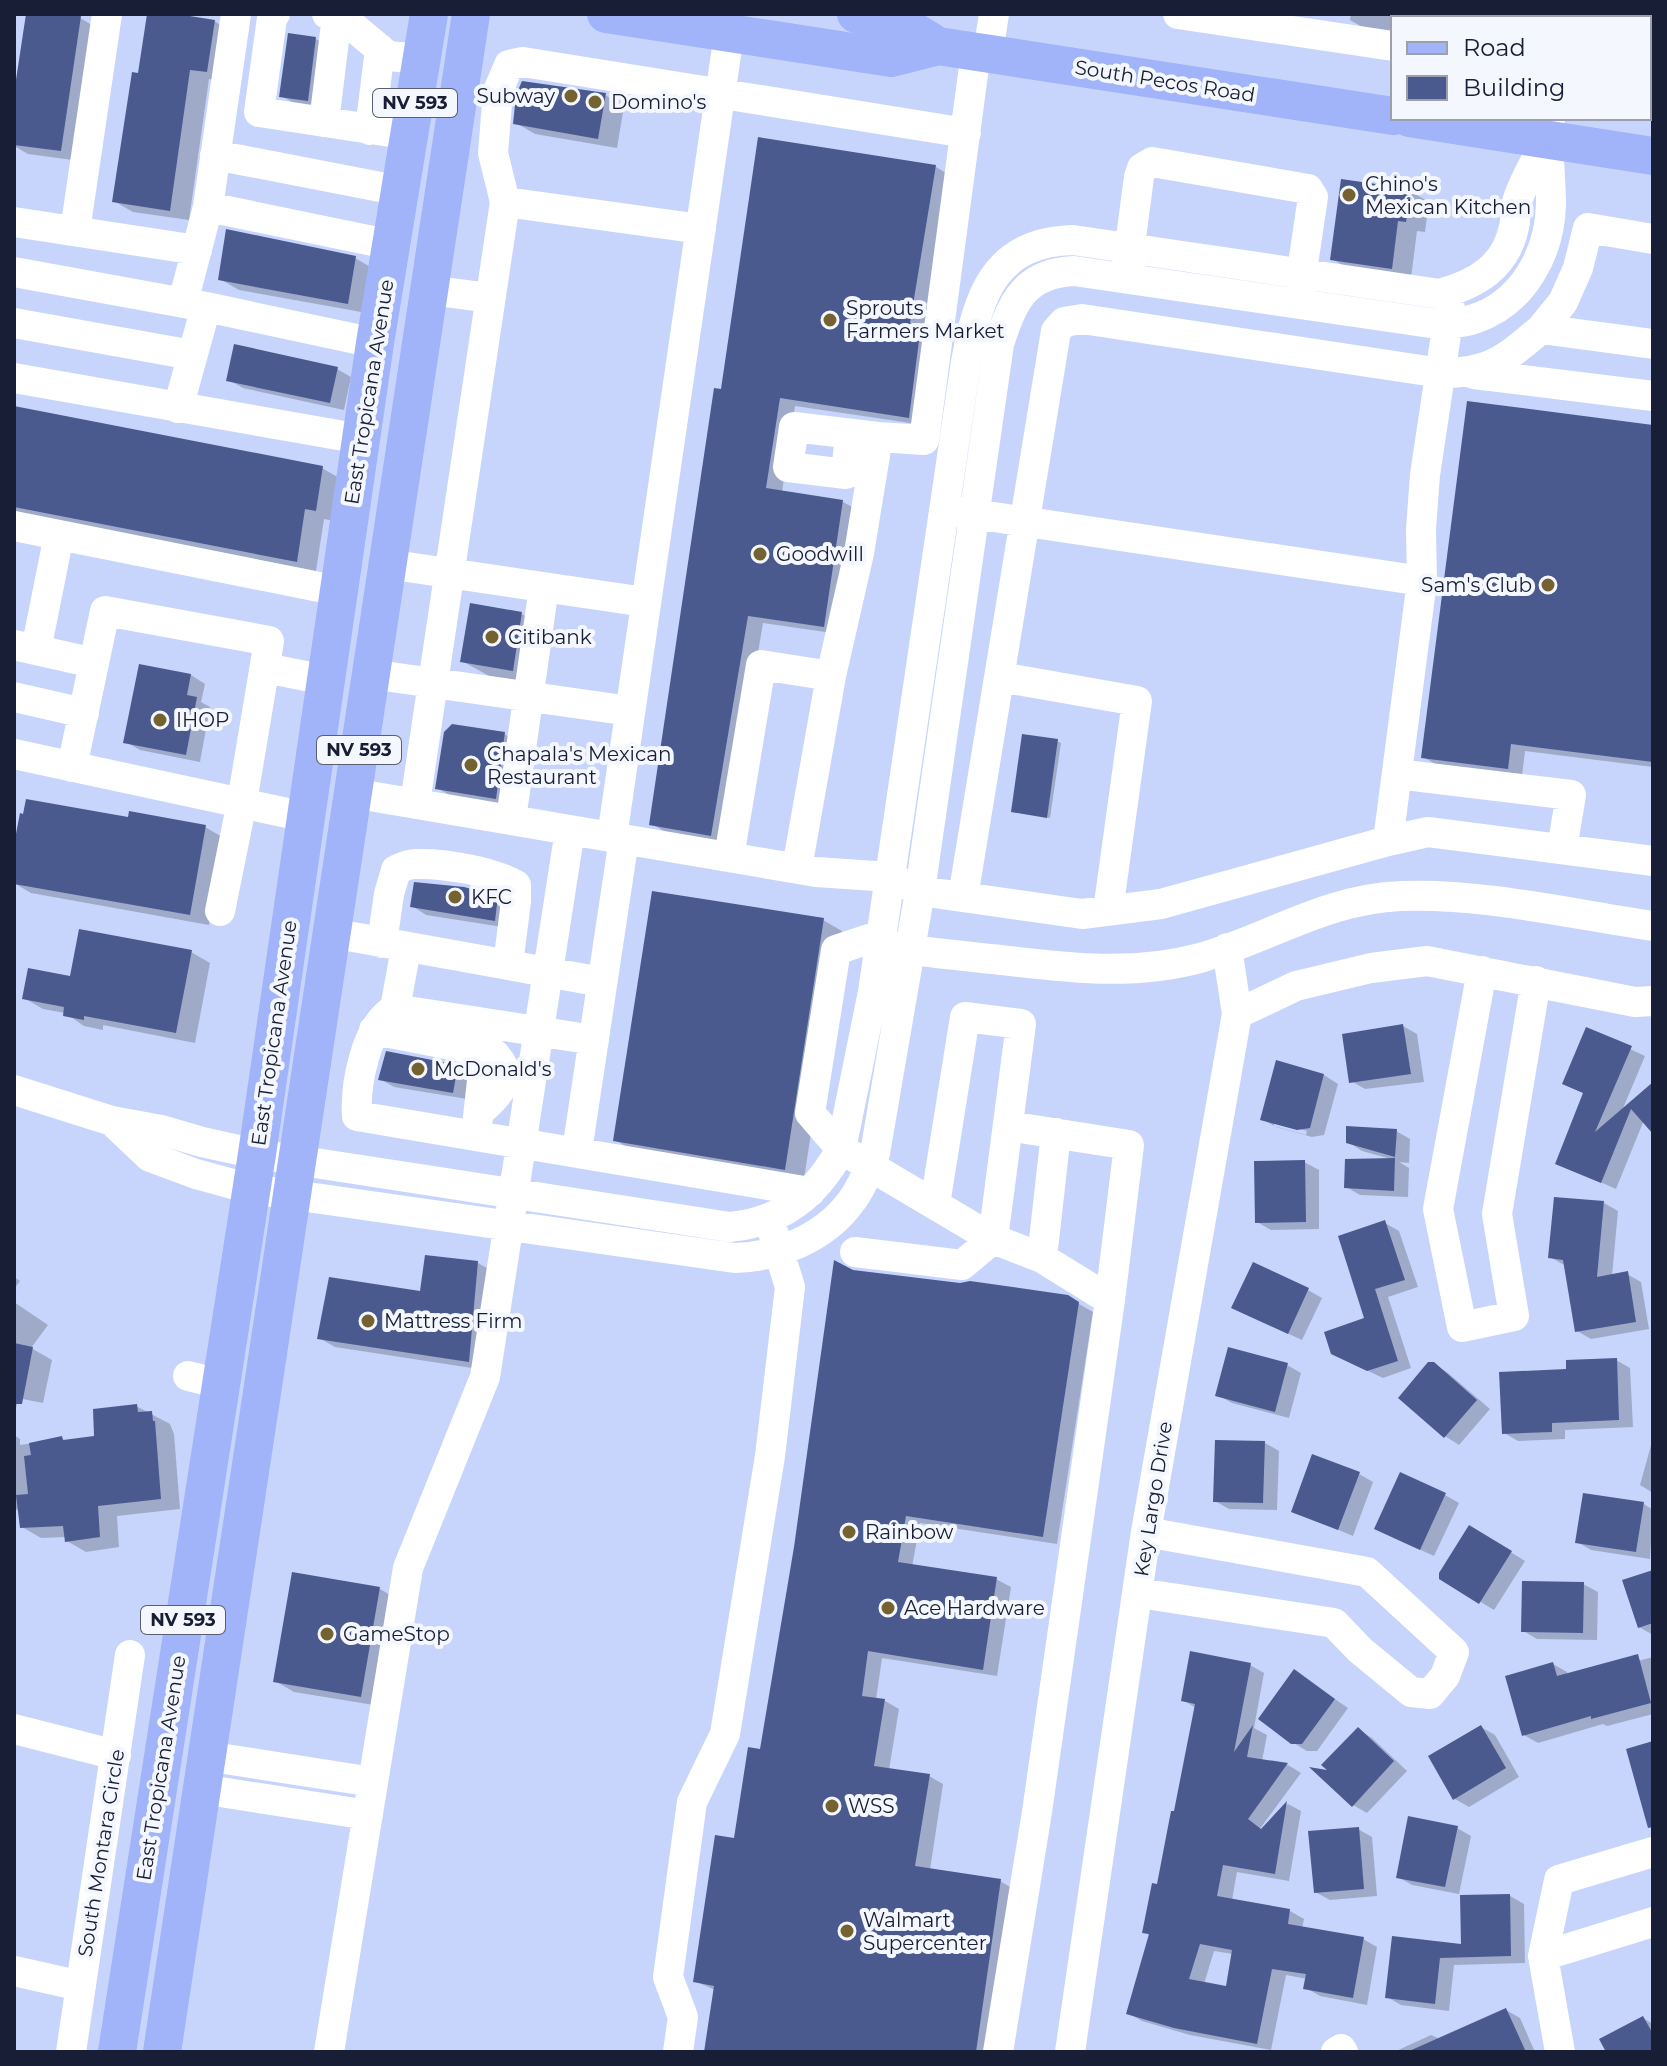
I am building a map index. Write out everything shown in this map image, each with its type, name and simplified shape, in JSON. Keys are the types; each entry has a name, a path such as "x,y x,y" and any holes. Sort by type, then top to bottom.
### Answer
{"main road":[{"name":"East Tropicana Avenue","path":"117,2052 185,1608 205,1380 254,1172 375,343 429,14"},
{"name":"East Tropicana Avenue","path":"162,2052 471,14"},
{"name":"South Pecos Road","path":"606,14 891,58 938,46 1391,116"},
{"name":"South Pecos Road","path":"856,14 898,21 938,46"},
{"path":"1434,120 1548,129 1653,156"},
{"path":"339,591 350,605 353,624 341,771 345,785 352,793"},
{"path":"185,1608 189,1637 185,1748 188,1770 203,1772"}],"street":[{"path":"75,231 107,14"},
{"path":"178,408 192,355 197,250 208,207 236,14"},
{"path":"275,14 259,112 410,135"},
{"path":"797,868 831,676 859,553 864,435 924,440 966,133 982,52 994,14"},
{"path":"1178,14 1297,23 1391,46"},
{"path":"324,122 334,15"},
{"path":"334,15 388,56 422,59"},
{"path":"577,1151 602,982 630,711 729,34"},
{"path":"370,130 380,49"},
{"path":"415,803 505,202 493,153 498,91 509,65 523,62 966,133"},
{"path":"14,1090 112,1121 202,1142 254,1172 508,1225 735,1258 757,1257 800,1244 849,1205 875,1153 920,891 959,512 975,315 984,291 999,269 1029,249 1051,241 1073,240 1440,294 1451,291 1480,280 1503,258 1514,229 1517,202 1548,129"},
{"path":"293,1178 512,1195 730,1227 754,1225 785,1212 810,1192 831,1167 841,1149 959,512 999,344 1016,300 1035,280 1058,272 1074,271 1449,324 1476,319 1520,290 1543,248 1551,205 1548,129"},
{"path":"215,155 401,191"},
{"path":"1126,278 1139,177 1142,168 1152,162 1308,189 1313,197 1297,303"},
{"path":"505,202 701,229"},
{"path":"208,207 392,245"},
{"path":"14,222 197,250"},
{"path":"1454,373 1497,364 1541,329 1563,302 1578,268 1588,228 1653,239"},
{"path":"14,272 194,304 375,343"},
{"path":"429,290 490,298"},
{"path":"1388,841 1422,581 1421,529 1425,475 1454,373 1449,324 1451,291"},
{"path":"963,897 1056,331 1064,322 1082,319 1454,373 1653,396"},
{"path":"14,323 192,355"},
{"path":"1541,329 1653,342"},
{"path":"14,378 361,439"},
{"path":"959,512 1422,581"},
{"path":"14,526 339,591"},
{"path":"59,535 25,648 94,663"},
{"path":"387,564 645,602"},
{"path":"511,819 544,587"},
{"path":"72,767 105,611 269,641 220,911"},
{"path":"729,857 761,665 831,676"},
{"path":"265,668 326,680"},
{"path":"370,674 630,711"},
{"path":"1000,677 1137,701 1108,911"},
{"path":"14,697 84,713"},
{"path":"14,754 306,817"},
{"path":"1397,774 1571,795 1562,849"},
{"path":"352,793 797,868 890,877 920,891 1082,914 1161,904 1428,832 1653,861"},
{"path":"329,2052 408,1568 485,1377 570,830"},
{"path":"508,965 516,885 500,876 412,863 396,870 389,894 394,946 385,1020 364,1059 357,1116 477,1123 520,1143 810,1192"},
{"path":"1110,1300 1042,1258 993,1239 841,1149 810,1113 836,950 880,940 911,950 1086,970 1142,968 1199,958 1311,913 1348,903 1399,896 1461,897 1653,926"},
{"path":"331,933 602,982"},
{"name":"Key Largo Drive","path":"1070,2052 1146,1532 1237,1014 1227,948"},
{"path":"1237,1014 1296,986 1371,968 1427,961 1635,1002 1653,1001"},
{"path":"1482,971 1438,1209 1462,1327 1514,1316 1497,1214 1536,981"},
{"path":"855,1252 962,1265 993,1239 1021,1024 965,1017 935,1204"},
{"path":"385,1020 538,1030 594,1040"},
{"path":"385,1020 478,1050 482,1081 477,1123"},
{"path":"477,1123 501,1093 506,1077 501,1060 490,1050"},
{"path":"998,2052 1037,1812 1129,1145 1008,1126"},
{"path":"1042,1258 1056,1133"},
{"path":"678,2052 683,2017 668,1977 692,1802 725,1734 770,1456 790,1287 768,1219"},
{"path":"1139,1593 1334,1623 1360,1650 1411,1692 1430,1694 1445,1676 1454,1652 1367,1572 1146,1532"},
{"name":"South Montara Circle","path":"71,2052 130,1655"},
{"path":"14,1729 116,1755"},
{"path":"203,1772 373,1782"},
{"path":"203,1772 368,1815"},
{"path":"1560,2052 1543,1956 1559,1880 1653,1852"},
{"path":"1543,1956 1653,1922"},
{"path":"14,1971 81,1986"},
{"path":"1336,2052 1341,2049 1343,2052"}],"building":[{"path":"26,14 81,16 61,151 14,145 14,93"},
{"path":"147,14 177,14 215,20 207,72 190,70 170,211 112,202 132,72 138,73"},
{"path":"288,33 316,37 308,101 279,97"},
{"path":"522,81 606,93 598,139 513,124 516,95"},
{"path":"758,137 936,165 910,323 921,325 909,418 780,398 766,488 843,500 824,627 748,616 711,836 649,825 714,388 721,389"},
{"path":"1341,179 1411,189 1406,222 1398,221 1392,269 1330,260"},
{"path":"226,229 356,256 348,304 218,280"},
{"path":"234,344 338,367 330,403 226,381"},
{"name":"Sam's Club","path":"1467,401 1653,425 1653,762 1511,744 1508,769 1421,758"},
{"path":"14,406 323,466 316,511 305,509 297,562 14,507"},
{"name":"Citibank","path":"470,603 522,612 513,671 460,662"},
{"name":"IHOP","path":"139,664 191,674 187,695 197,697 186,755 123,743"},
{"name":"Chapala's Mexican Restaurant","path":"452,724 505,732 496,799 435,789 444,732"},
{"path":"1022,734 1058,739 1047,818 1011,812"},
{"path":"26,799 128,817 129,811 206,825 190,915 14,884 14,844"},
{"name":"KFC","path":"414,882 464,887 498,896 495,921 410,907"},
{"path":"652,891 824,918 785,1170 613,1141"},
{"path":"79,929 192,950 176,1033 84,1016 84,1020 63,1016 64,1007 22,999 28,968 70,976"},
{"path":"1403,1024 1411,1074 1349,1083 1342,1034"},
{"path":"1586,1027 1632,1046 1595,1132 1653,1082 1653,1134 1631,1109 1601,1183 1555,1164 1583,1093 1562,1084"},
{"name":"McDonald's","path":"386,1051 458,1065 453,1093 378,1080"},
{"path":"1276,1060 1324,1074 1310,1128 1297,1130 1260,1120"},
{"path":"1346,1126 1397,1129 1395,1157 1346,1143"},
{"path":"1395,1158 1394,1191 1344,1188 1345,1159"},
{"path":"1305,1160 1306,1222 1255,1223 1254,1161"},
{"path":"1554,1197 1604,1201 1597,1277 1628,1271 1636,1322 1575,1332 1563,1260 1548,1258"},
{"path":"1385,1220 1405,1280 1375,1289 1398,1361 1367,1371 1331,1354 1324,1332 1364,1318 1338,1236"},
{"path":"425,1255 478,1261 469,1362 317,1339 329,1277 420,1291"},
{"path":"834,1260 853,1270 960,1283 970,1281 1068,1295 1079,1302 1043,1537 906,1516 898,1562 997,1577 983,1670 868,1651 862,1696 885,1699 874,1766 930,1774 915,1866 1001,1879 976,2052 704,2052 714,1986 693,1982 715,1835 734,1838 748,1747 760,1749 794,1547"},
{"path":"1253,1262 1309,1288 1288,1334 1231,1308"},
{"path":"14,1343 33,1347 22,1404 14,1404"},
{"path":"1228,1347 1288,1363 1275,1412 1215,1396"},
{"path":"1617,1358 1619,1420 1552,1423 1552,1432 1502,1434 1499,1372 1566,1369 1566,1360"},
{"path":"1428,1362 1434,1362 1477,1400 1444,1438 1398,1398"},
{"path":"137,1404 138,1412 152,1411 155,1421 161,1499 98,1506 100,1537 65,1542 63,1526 20,1528 16,1495 28,1494 24,1456 31,1455 29,1443 62,1436 63,1440 94,1436 93,1409"},
{"path":"1215,1440 1265,1441 1263,1503 1213,1502"},
{"path":"1312,1454 1360,1472 1338,1530 1291,1512"},
{"path":"1400,1472 1446,1493 1420,1550 1374,1529"},
{"path":"1583,1493 1644,1502 1636,1552 1575,1543"},
{"path":"1469,1525 1512,1551 1479,1604 1439,1579 1439,1573"},
{"path":"1653,1570 1653,1623 1638,1628 1622,1580"},
{"name":"GameStop","path":"292,1572 380,1587 361,1697 273,1682"},
{"path":"1522,1581 1584,1582 1583,1633 1521,1632"},
{"path":"1190,1651 1251,1663 1234,1752 1253,1725 1247,1757 1288,1763 1248,1819 1261,1829 1287,1801 1275,1874 1223,1865 1217,1896 1290,1909 1288,1924 1364,1937 1353,1998 1303,1989 1306,1974 1272,1969 1257,2044 1174,2028 1126,2014 1149,1934 1142,1933 1152,1883 1157,1884 1171,1811 1174,1811 1195,1704 1181,1701","holes":["1200,1944 1232,1950 1226,1986 1189,1979"]},
{"path":"1638,1654 1651,1703 1522,1736 1505,1676 1553,1662 1557,1676"},
{"path":"1294,1669 1335,1699 1302,1744 1291,1744 1258,1719"},
{"path":"1481,1725 1506,1768 1453,1800 1428,1756"},
{"path":"1358,1727 1394,1761 1352,1807 1309,1767 1327,1770 1321,1765"},
{"path":"1653,1741 1653,1827 1648,1828 1626,1749"},
{"path":"1408,1816 1458,1826 1445,1887 1396,1878"},
{"path":"1359,1827 1364,1889 1314,1893 1308,1831"},
{"path":"1510,1894 1511,1956 1440,1958 1435,2004 1385,1998 1392,1936 1461,1944 1460,1895"},
{"path":"1506,2008 1526,2052 1407,2052"},
{"path":"1643,2016 1653,2034 1653,2052 1606,2052 1599,2039"}],"place":[{"name":"Subway","path":"571,96"},
{"name":"Domino's","path":"595,102"},
{"name":"Chino's Mexican Kitchen","path":"1349,195"},
{"name":"Sprouts Farmers Market","path":"830,320"},
{"name":"Goodwill","path":"760,554"},
{"name":"Sam's Club","path":"1548,585"},
{"name":"Citibank","path":"492,637"},
{"name":"IHOP","path":"160,720"},
{"name":"Chapala's Mexican Restaurant","path":"471,765"},
{"name":"KFC","path":"455,897"},
{"name":"McDonald's","path":"418,1069"},
{"name":"Mattress Firm","path":"368,1321"},
{"name":"Rainbow","path":"849,1532"},
{"name":"Ace Hardware","path":"888,1608"},
{"name":"GameStop","path":"327,1634"},
{"name":"WSS","path":"832,1806"},
{"name":"Walmart Supercenter","path":"847,1931"}]}
